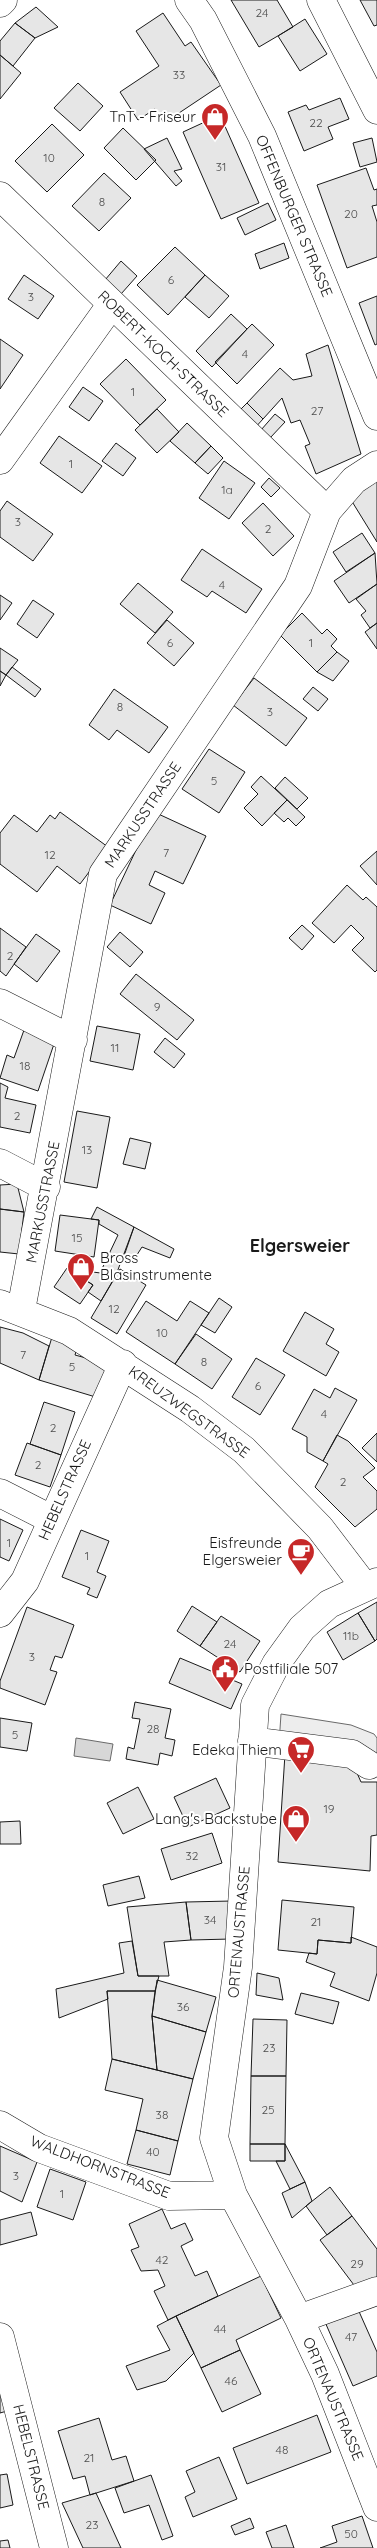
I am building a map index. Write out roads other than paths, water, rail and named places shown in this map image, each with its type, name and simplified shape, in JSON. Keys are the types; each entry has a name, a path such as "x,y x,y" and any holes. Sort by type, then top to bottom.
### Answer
{"street":[{"path":"0,3 3,0"},
{"path":"321,0 377,110"},
{"name":"OFFENBURGER STRASSE","path":"197,7 262,136 377,416"},
{"name":"ROBERT-KOCH-STRASSE","path":"0,196 327,511"},
{"path":"0,460 111,305"},
{"name":"MARKUSSTRASSE","path":"11,1307 46,1186 104,874 298,586 327,511 354,480 377,465"},
{"path":"0,1003 73,1040"},
{"path":"0,1163 46,1186"},
{"name":"KREUZWEGSTRASSE","path":"11,1307 69,1331 123,1364 190,1409 244,1450 320,1528 371,1585"},
{"name":"HEBELSTRASSE","path":"0,1613 25,1581 123,1364"},
{"path":"0,1493 52,1519"},
{"name":"ORTENAUSTRASSE","path":"371,1585 329,1604 302,1628 276,1664 255,1705 238,1967 214,2138 233,2195 299,2319 325,2374 377,2507"},
{"path":"252,1741 352,1754 368,1765"},
{"name":"WALDHORNSTRASSE","path":"0,2125 39,2148 169,2196 233,2195"},
{"name":"ORTENAUSTRASSE","path":"299,2319 377,2291"},
{"name":"HEBELSTRASSE","path":"0,2337 54,2548"}],"place":[{"name":"TnT - Friseur","path":"215,141"},
{"name":"Bross Blasinstrumente","path":"81,1291"},
{"name":"Eisfreunde Elgersweier","path":"301,1576"},
{"name":"Postfiliale 507","path":"225,1693"},
{"name":"Edeka Thiem","path":"301,1774"},
{"name":"Lang's Backstube","path":"296,1843"}],"district":[{"name":"Elgersweier","path":"300,1246"}]}
